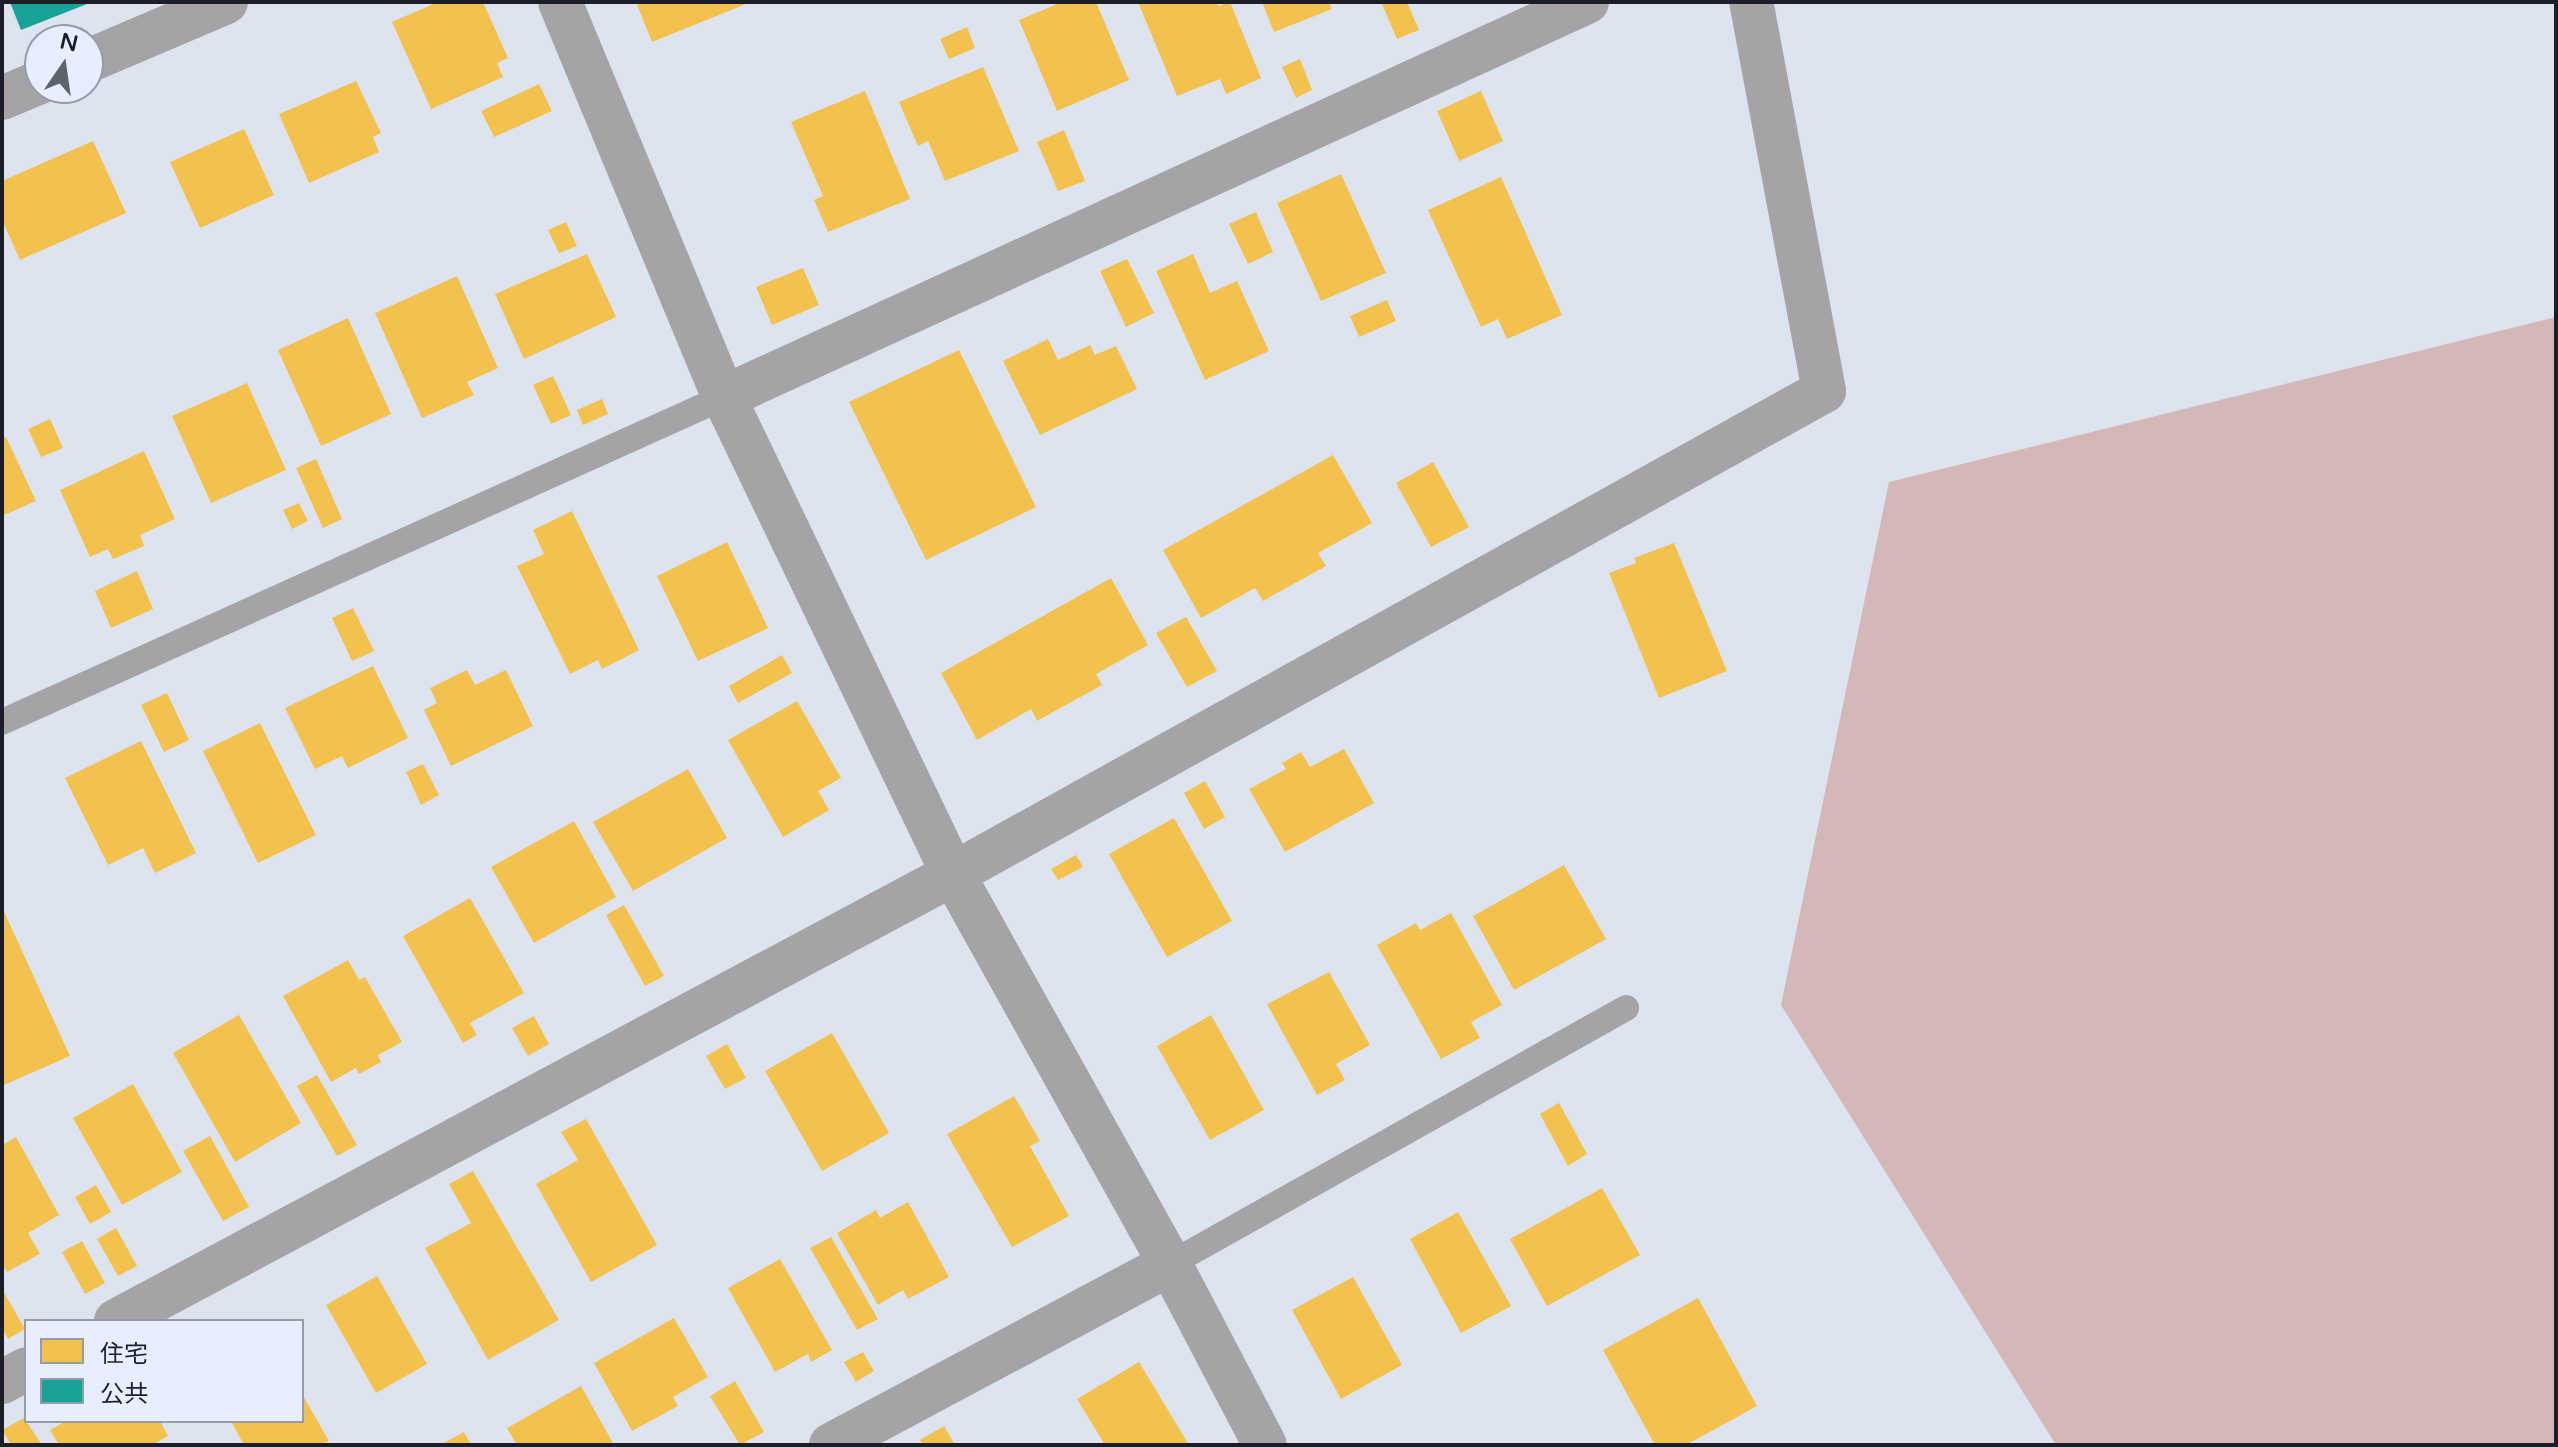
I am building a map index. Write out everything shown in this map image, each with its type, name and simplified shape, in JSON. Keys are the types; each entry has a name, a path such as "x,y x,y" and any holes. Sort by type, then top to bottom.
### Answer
{"street":[{"path":"104,54 226,2"},
{"path":"560,2 724,397 953,874 1170,1264 1265,1445"},
{"path":"724,397 1587,2"},
{"path":"120,1319 953,874 1824,391 1751,2"},
{"path":"2,98 24,89"},
{"path":"831,1445 1170,1264"},
{"path":"2,1382 24,1370"}],"lane":[{"path":"2,722 724,397"},
{"path":"1170,1264 1626,1008"}],"shaded area":[{"path":"2556,317 2556,1445 2056,1445 1781,1005 1889,482"}],"building: 住宅":[{"path":"438,2 483,2 508,58 497,63 503,77 431,109 392,22"},
{"path":"636,2 751,2 652,42"},
{"path":"1062,2 1096,2 1129,80 1057,111 1019,20"},
{"path":"1138,2 1217,2 1218,6 1230,2 1261,78 1226,94 1220,79 1177,96"},
{"path":"1262,2 1329,2 1332,9 1274,32"},
{"path":"1381,2 1407,2 1419,30 1397,39"},
{"path":"967,27 975,48 949,59 940,39"},
{"path":"1300,59 1312,90 1296,98 1282,67"},
{"path":"983,67 1019,151 945,181 928,141 918,146 899,102"},
{"path":"356,81 381,133 373,137 379,152 309,183 279,114"},
{"path":"539,84 552,111 494,137 481,111"},
{"path":"865,91 910,199 828,232 814,200 823,196 791,122"},
{"path":"1481,91 1503,141 1459,161 1437,111"},
{"path":"244,129 274,195 200,228 170,162"},
{"path":"1064,130 1085,181 1058,191 1037,142"},
{"path":"93,141 126,213 20,260 2,220 2,181"},
{"path":"1341,174 1386,273 1321,301 1277,203"},
{"path":"1501,177 1562,315 1507,339 1498,319 1481,327 1428,210"},
{"path":"1256,212 1273,252 1248,264 1229,224"},
{"path":"566,222 577,246 559,253 548,230"},
{"path":"587,254 616,317 524,359 495,294"},
{"path":"1193,254 1210,293 1237,281 1269,351 1205,380 1156,271"},
{"path":"1127,259 1154,313 1126,327 1100,271"},
{"path":"803,268 819,305 772,325 756,287"},
{"path":"457,276 498,368 467,382 474,395 422,418 375,313"},
{"path":"1387,300 1396,321 1359,337 1350,316"},
{"path":"348,318 391,414 321,446 278,350"},
{"path":"1048,339 1058,360 1090,345 1095,355 1116,346 1137,389 1040,435 1003,361"},
{"path":"959,350 1036,507 926,560 849,402"},
{"path":"553,376 571,415 551,424 533,385"},
{"path":"247,383 286,470 211,503 172,416"},
{"path":"602,399 608,414 583,425 577,410"},
{"path":"50,419 63,448 41,457 28,429"},
{"path":"6,437 36,501 2,516 2,439"},
{"path":"144,451 175,519 140,535 144,546 113,559 108,549 90,557 60,490"},
{"path":"1333,455 1372,523 1318,553 1326,566 1263,601 1255,588 1201,618 1163,550"},
{"path":"316,459 342,519 323,528 296,468"},
{"path":"1433,462 1469,527 1431,547 1396,483"},
{"path":"299,503 308,521 292,529 283,510"},
{"path":"572,511 639,650 602,669 598,660 570,674 517,566 544,554 533,530"},
{"path":"727,542 768,628 698,661 657,576"},
{"path":"1674,543 1727,671 1659,698 1609,573 1636,563 1634,558"},
{"path":"137,571 153,609 111,628 95,591"},
{"path":"1111,578 1148,645 1096,674 1102,685 1037,721 1031,709 977,740 941,673"},
{"path":"353,608 374,651 352,661 332,618"},
{"path":"1186,617 1217,671 1187,687 1156,633"},
{"path":"782,655 792,673 738,703 729,686"},
{"path":"373,666 408,738 348,768 342,756 315,769 285,708"},
{"path":"467,670 475,685 506,670 533,726 451,766 424,710 437,703 430,688"},
{"path":"167,693 189,740 164,752 141,705"},
{"path":"797,701 841,778 818,791 829,810 783,837 728,740"},
{"path":"260,723 316,835 258,863 203,751"},
{"path":"141,741 196,853 155,873 143,848 108,865 65,778"},
{"path":"1344,749 1374,803 1285,852 1249,789 1286,769 1282,763 1301,752 1310,767"},
{"path":"423,764 439,795 421,805 406,772"},
{"path":"688,769 727,838 633,891 593,822"},
{"path":"1205,781 1225,817 1204,829 1184,793"},
{"path":"1174,818 1232,921 1167,957 1109,854"},
{"path":"574,821 616,897 534,943 491,867"},
{"path":"1076,855 1083,867 1058,880 1051,869"},
{"path":"1564,865 1606,939 1514,990 1473,916"},
{"path":"470,898 524,993 470,1023 477,1035 463,1043 403,936"},
{"path":"624,905 664,976 645,986 606,915"},
{"path":"2,907 70,1056 4,1085 2,1080"},
{"path":"1451,913 1502,1005 1471,1022 1480,1038 1441,1059 1377,945 1416,923 1420,930"},
{"path":"348,960 359,980 365,977 402,1042 378,1055 381,1062 359,1074 356,1068 331,1082 283,996"},
{"path":"1329,972 1370,1045 1336,1064 1345,1080 1317,1095 1267,1004"},
{"path":"239,1015 301,1123 235,1162 173,1053"},
{"path":"1211,1015 1264,1110 1210,1140 1157,1046"},
{"path":"534,1016 549,1044 528,1056 512,1028"},
{"path":"832,1033 889,1133 822,1171 765,1071"},
{"path":"727,1044 746,1078 725,1089 706,1056"},
{"path":"317,1075 357,1145 337,1156 297,1086"},
{"path":"133,1084 182,1172 122,1205 73,1118"},
{"path":"1014,1096 1040,1141 1030,1146 1069,1216 1012,1247 947,1134"},
{"path":"1559,1103 1587,1154 1568,1166 1540,1114"},
{"path":"586,1119 657,1245 591,1282 536,1184 578,1160 561,1132"},
{"path":"210,1136 249,1207 223,1221 183,1151"},
{"path":"16,1137 59,1215 28,1233 40,1254 7,1272 2,1264 2,1145"},
{"path":"473,1171 559,1320 488,1360 425,1248 471,1223 449,1184"},
{"path":"96,1185 111,1212 90,1224 75,1197"},
{"path":"1602,1188 1640,1255 1547,1306 1510,1239"},
{"path":"908,1202 949,1277 908,1299 903,1290 878,1305 837,1233 876,1210 880,1218"},
{"path":"1458,1212 1511,1306 1461,1333 1410,1239"},
{"path":"116,1228 137,1266 118,1276 97,1239"},
{"path":"831,1237 878,1319 857,1330 810,1248"},
{"path":"82,1241 105,1283 85,1294 62,1252"},
{"path":"780,1259 832,1350 811,1362 808,1354 775,1372 728,1288"},
{"path":"377,1276 427,1364 376,1393 326,1305"},
{"path":"1353,1277 1402,1365 1341,1399 1292,1310"},
{"path":"2,1289 24,1330 8,1339 2,1328"},
{"path":"1698,1298 1757,1406 1686,1445 1655,1445 1603,1350"},
{"path":"674,1318 708,1377 673,1397 678,1406 632,1431 594,1363"},
{"path":"863,1352 874,1371 856,1382 844,1362"},
{"path":"1139,1362 1189,1445 1105,1445 1077,1399"},
{"path":"735,1381 764,1432 740,1445 710,1396"},
{"path":"581,1386 614,1445 517,1445 507,1428"},
{"path":"304,1397 329,1441 321,1445 244,1445 232,1423 304,1423"},
{"path":"24,1418 24,1423 27,1423 42,1445 11,1445 2,1430"},
{"path":"62,1423 161,1423 168,1436 152,1445 59,1445 50,1430"},
{"path":"944,1426 955,1445 923,1445 920,1440"},
{"path":"464,1432 471,1445 440,1445"}],"building: 公共":[{"path":"10,2 92,2 36,24 24,24 21,30"}]}
